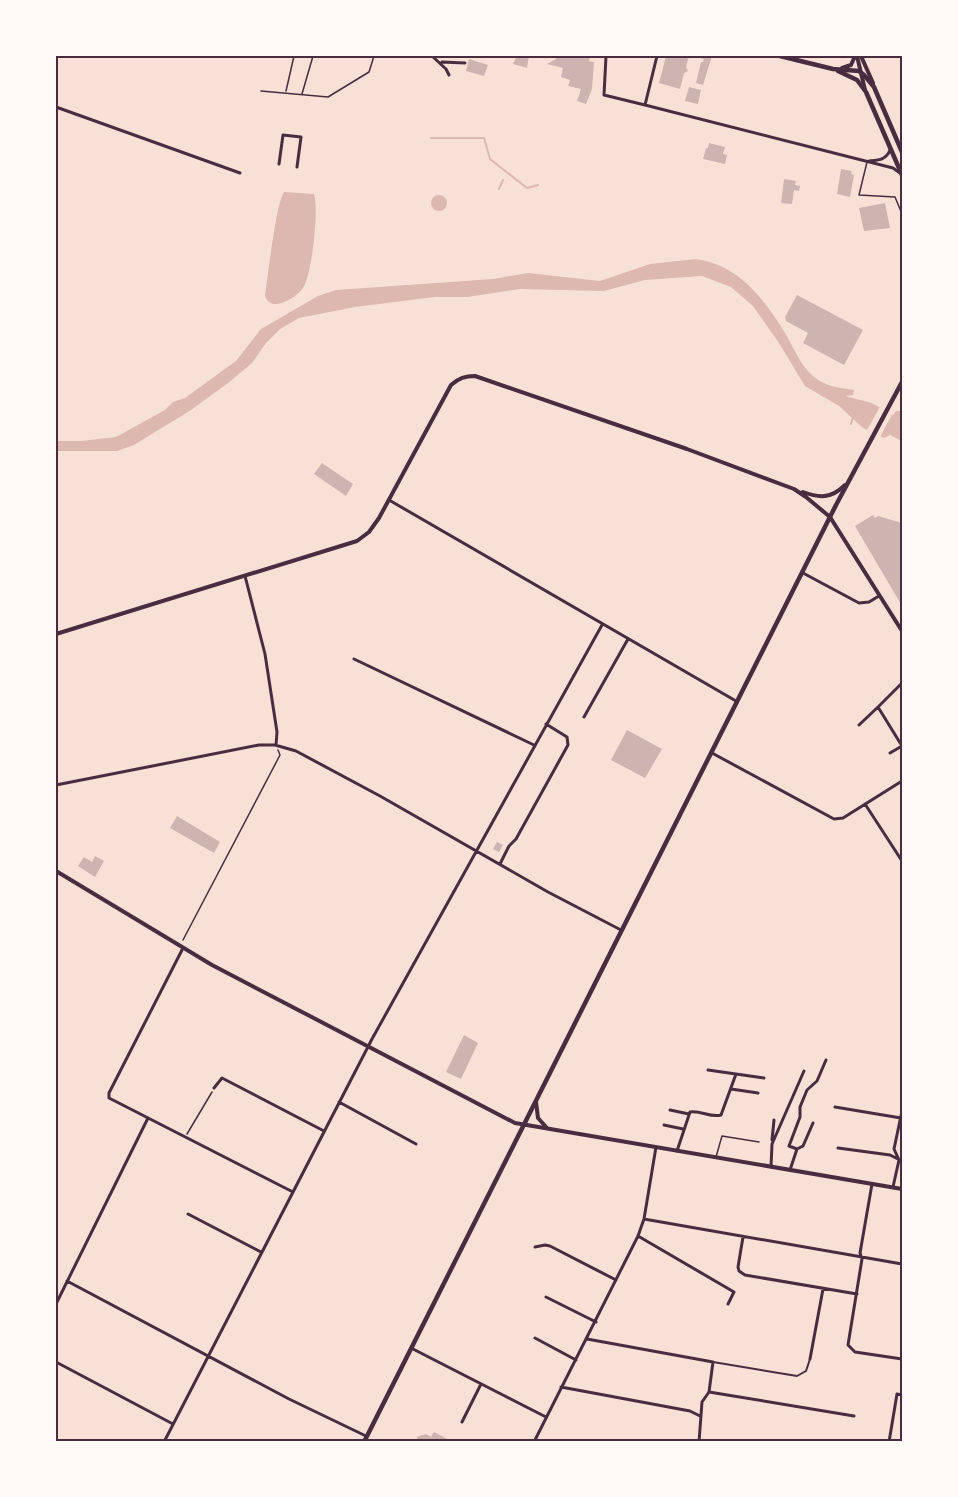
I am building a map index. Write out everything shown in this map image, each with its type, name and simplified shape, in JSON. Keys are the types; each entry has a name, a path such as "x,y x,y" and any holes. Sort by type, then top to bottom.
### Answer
{"main road":[{"path":"780,56 834,69 861,72 874,87 903,152"},
{"path":"834,69 858,80 866,92 903,175"},
{"path":"365,1439 849,480 903,382"}],"street":[{"path":"432,56 440,62 449,75"},
{"path":"606,56 604,95 867,161 893,168 903,175"},
{"path":"645,105 657,56"},
{"path":"834,69 851,65 858,56"},
{"path":"858,56 866,92"},
{"path":"858,56 874,87"},
{"path":"440,62 465,63"},
{"path":"56,107 240,173"},
{"path":"279,164 283,135 301,137 297,167"},
{"path":"867,161 882,160 891,147"},
{"path":"896,159 903,168"},
{"path":"56,634 357,541 374,526 451,385 465,376 475,376 687,449 816,497 837,492 849,480"},
{"path":"794,489 831,518 903,631"},
{"path":"389,500 738,702"},
{"path":"803,573 859,603 869,603 881,595"},
{"path":"245,576 265,654 277,732 275,745"},
{"path":"164,1442 368,1047 602,625"},
{"path":"584,717 628,639"},
{"path":"354,658 534,745"},
{"path":"859,725 903,683"},
{"path":"878,707 902,746 890,753"},
{"path":"500,864 568,745 567,737 546,724"},
{"path":"56,786 259,745 275,745 296,751 622,931"},
{"path":"712,753 831,819 843,818 903,781"},
{"path":"865,804 903,861"},
{"path":"56,871 181,947 368,1047 524,1126 903,1189"},
{"path":"181,947 110,1098 293,1192"},
{"path":"797,1149 789,1146 800,1117 800,1107 807,1090 817,1082 826,1060"},
{"path":"708,1070 764,1078"},
{"path":"772,1144 804,1071"},
{"path":"670,1110 689,1114 693,1111 713,1116 721,1115 736,1074"},
{"path":"214,1088 222,1078 324,1131"},
{"path":"731,1089 758,1093"},
{"path":"339,1102 416,1144"},
{"path":"536,1102 538,1118 550,1130"},
{"path":"835,1107 901,1118"},
{"path":"893,1187 901,1160 894,1149 903,1111"},
{"path":"677,1151 689,1114"},
{"path":"56,1304 148,1118"},
{"path":"771,1167 774,1120"},
{"path":"790,1170 797,1149 802,1146 813,1123"},
{"path":"664,1125 684,1129"},
{"path":"534,1442 638,1236 644,1219 656,1147"},
{"path":"838,1148 890,1155 901,1160"},
{"path":"872,1184 848,1345 850,1350 855,1352 903,1359"},
{"path":"188,1214 261,1252"},
{"path":"644,1219 862,1259 903,1264"},
{"path":"638,1236 734,1292 728,1304"},
{"path":"743,1237 738,1267 742,1274 857,1294"},
{"path":"535,1247 550,1246 616,1280"},
{"path":"67,1281 365,1439"},
{"path":"586,1339 797,1376 806,1371 810,1359 823,1289"},
{"path":"546,1297 596,1322"},
{"path":"535,1338 576,1360"},
{"path":"411,1348 547,1418"},
{"path":"56,1362 173,1424"},
{"path":"699,1442 702,1402 709,1392 713,1362"},
{"path":"462,1422 481,1384"},
{"path":"561,1387 690,1411 700,1416"},
{"path":"709,1392 854,1416"},
{"path":"890,1442 897,1394 903,1395"}],"lane":[{"path":"285,92 294,56"},
{"path":"302,94 313,56"},
{"path":"261,91 328,97 369,72 374,56"},
{"path":"867,161 859,195 895,197 903,214"},
{"path":"716,1158 722,1136 759,1142"}],"path":[{"path":"181,947 280,755 275,745"},
{"path":"185,1136 214,1088"}],"shaded area":[{"path":"284,192 314,194 316,213 314,241 310,268 304,286 291,299 272,304 265,295 275,225"},
{"path":"439,195 447,203 439,211 431,203"},
{"path":"696,259 725,268 749,286 777,320 804,367 818,380 854,390 853,395 845,396 872,403 893,415 896,411 902,411 902,441 890,435 884,438 863,428 839,406 805,386 753,306 731,287 702,276 645,280 604,291 520,289 467,297 435,297 355,307 299,318 280,329 266,343 252,363 228,383 191,410 134,445 117,451 56,451 56,441 116,437 165,410 173,402 185,398 236,361 261,329 318,296 336,290 493,279 528,273 600,281 650,264"}],"pier":[{"path":"881,405 893,411 895,409 880,437 867,430"}],"building":[{"path":"517,56 529,56 527,68 513,64"},
{"path":"557,56 590,56 589,61 594,62 592,89 586,104 577,101 581,89 568,86 570,80 561,77 563,68 547,64"},
{"path":"666,56 689,56 686,67 688,71 684,73 680,89 659,83"},
{"path":"693,56 712,56 703,85 696,83 701,62 704,59"},
{"path":"469,59 488,65 484,76 466,71"},
{"path":"689,87 701,90 698,104 685,101"},
{"path":"709,143 725,147 723,154 727,155 725,164 703,159"},
{"path":"841,169 852,171 851,174 854,175 850,197 837,194"},
{"path":"784,179 796,181 795,185 800,186 799,191 794,190 792,204 781,203"},
{"path":"885,203 890,228 864,231 859,208"},
{"path":"797,295 863,330 844,365 803,343 808,333 786,321 785,317"},
{"path":"322,463 353,484 346,496 314,474"},
{"path":"873,515 875,518 878,516 902,523 902,606 855,526"},
{"path":"627,730 662,749 645,778 611,760"},
{"path":"177,816 220,842 214,853 170,828"},
{"path":"497,842 503,845 499,852 493,849"},
{"path":"95,856 104,861 95,877 78,866 84,857 92,862"},
{"path":"464,1035 478,1043 461,1079 446,1072"},
{"path":"434,1432 453,1442 418,1442 417,1437 426,1434 431,1437"}],"waterway":[{"path":"431,138 484,138 490,159 527,188 538,185"},
{"path":"499,189 503,180"},
{"path":"851,424 853,417"}]}
